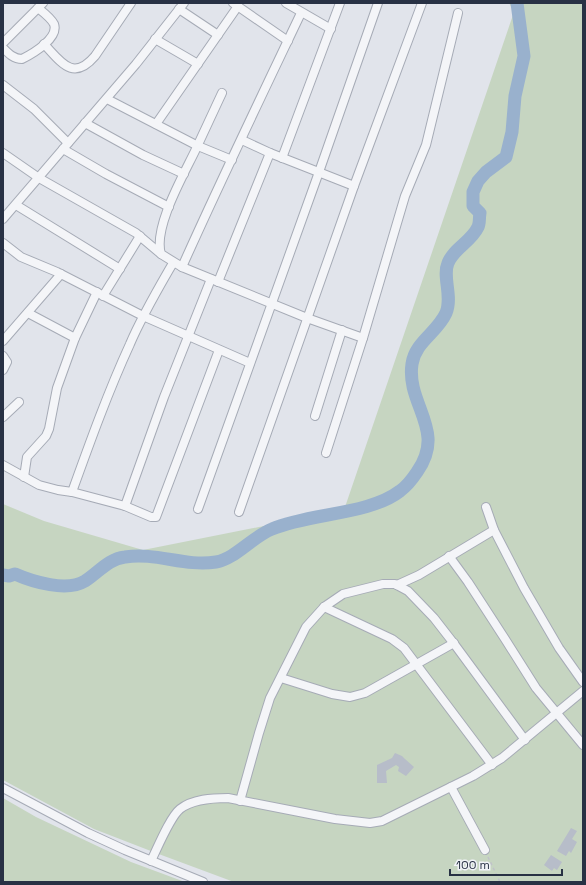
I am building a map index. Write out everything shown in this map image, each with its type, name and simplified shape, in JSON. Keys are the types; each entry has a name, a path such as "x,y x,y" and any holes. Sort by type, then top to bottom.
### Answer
{"street":[{"path":"44,44 66,67 73,68 83,66 89,63 95,56 131,3"},
{"path":"286,3 330,29"},
{"path":"282,158 340,3"},
{"path":"198,509 378,3"},
{"path":"239,512 354,186 422,3"},
{"path":"156,124 218,35 235,5 288,41"},
{"path":"3,43 40,6 53,22 53,37 22,59 13,57 3,48"},
{"path":"3,219 107,99 181,6 218,35"},
{"path":"182,267 301,13"},
{"path":"326,454 363,338 405,196 426,145 458,13"},
{"path":"155,40 198,64"},
{"path":"3,85 34,109 65,146 106,174 169,207"},
{"path":"161,254 159,249 161,235 169,207 222,93"},
{"path":"107,99 198,146 232,160"},
{"path":"85,123 143,155 184,174"},
{"path":"242,140 282,158 354,186"},
{"path":"125,506 164,397 188,336 270,153"},
{"path":"4,157 140,236 173,263 271,304 363,338"},
{"path":"16,205 120,269"},
{"path":"24,477 27,457 46,436 49,429 56,388 75,338 100,294 120,269 140,236"},
{"path":"3,243 21,257 61,274 143,316 250,363"},
{"path":"72,492 104,404 130,344 143,316 173,263"},
{"path":"3,341 61,274"},
{"path":"28,313 75,338"},
{"path":"315,416 342,330"},
{"path":"3,465 24,477 50,488 72,492 125,506 151,517 156,517 219,350"},
{"path":"3,356 7,362 7,365 3,370"},
{"path":"3,417 19,402"},
{"path":"486,507 494,530 524,588 559,648 583,682"},
{"path":"398,585 419,575 494,530"},
{"path":"449,556 468,582 536,688 583,745"},
{"path":"240,801 270,698 306,627 324,607 343,594 383,584 395,584 408,591 434,618 525,740"},
{"path":"324,607 392,639 404,648 492,765"},
{"path":"280,678 332,694 350,697 365,693 454,643"},
{"path":"151,861 173,818 179,810 193,803 212,798 228,798 335,820 370,823 382,820 473,776 492,765 525,740 583,691"},
{"path":"451,787 485,850"},
{"path":"3,788 63,821 151,861 203,882"}],"path":[{"path":"485,850 500,882"}],"green space":[{"path":"509,3 583,3 583,882 234,882 94,829 3,780 3,504 44,521 143,550 344,510 514,12"},
{"path":"3,798 36,817 131,862 185,882 3,882"}],"building":[{"path":"395,753 402,756 414,767 406,776 398,771 399,767 396,765 386,771 387,783 377,783 377,765 392,758"},
{"path":"571,828 577,831 572,839 577,842 571,853 569,851 566,856 557,851"},
{"path":"551,855 562,862 557,870 554,868 552,871 544,865"}],"waterway":[{"path":"3,575 9,576 15,574 40,583 69,586 85,581 109,563 125,557 148,556 193,563 216,562 230,557 257,537 272,529 303,520 372,505 387,499 400,491 412,479 425,457 428,443 424,418 414,392 412,364 417,350 446,313 448,307 446,268 448,263 454,253 471,237 478,227 480,213 473,206 473,192 478,181 486,172 506,157 512,132 515,96 524,56 517,3"}]}
